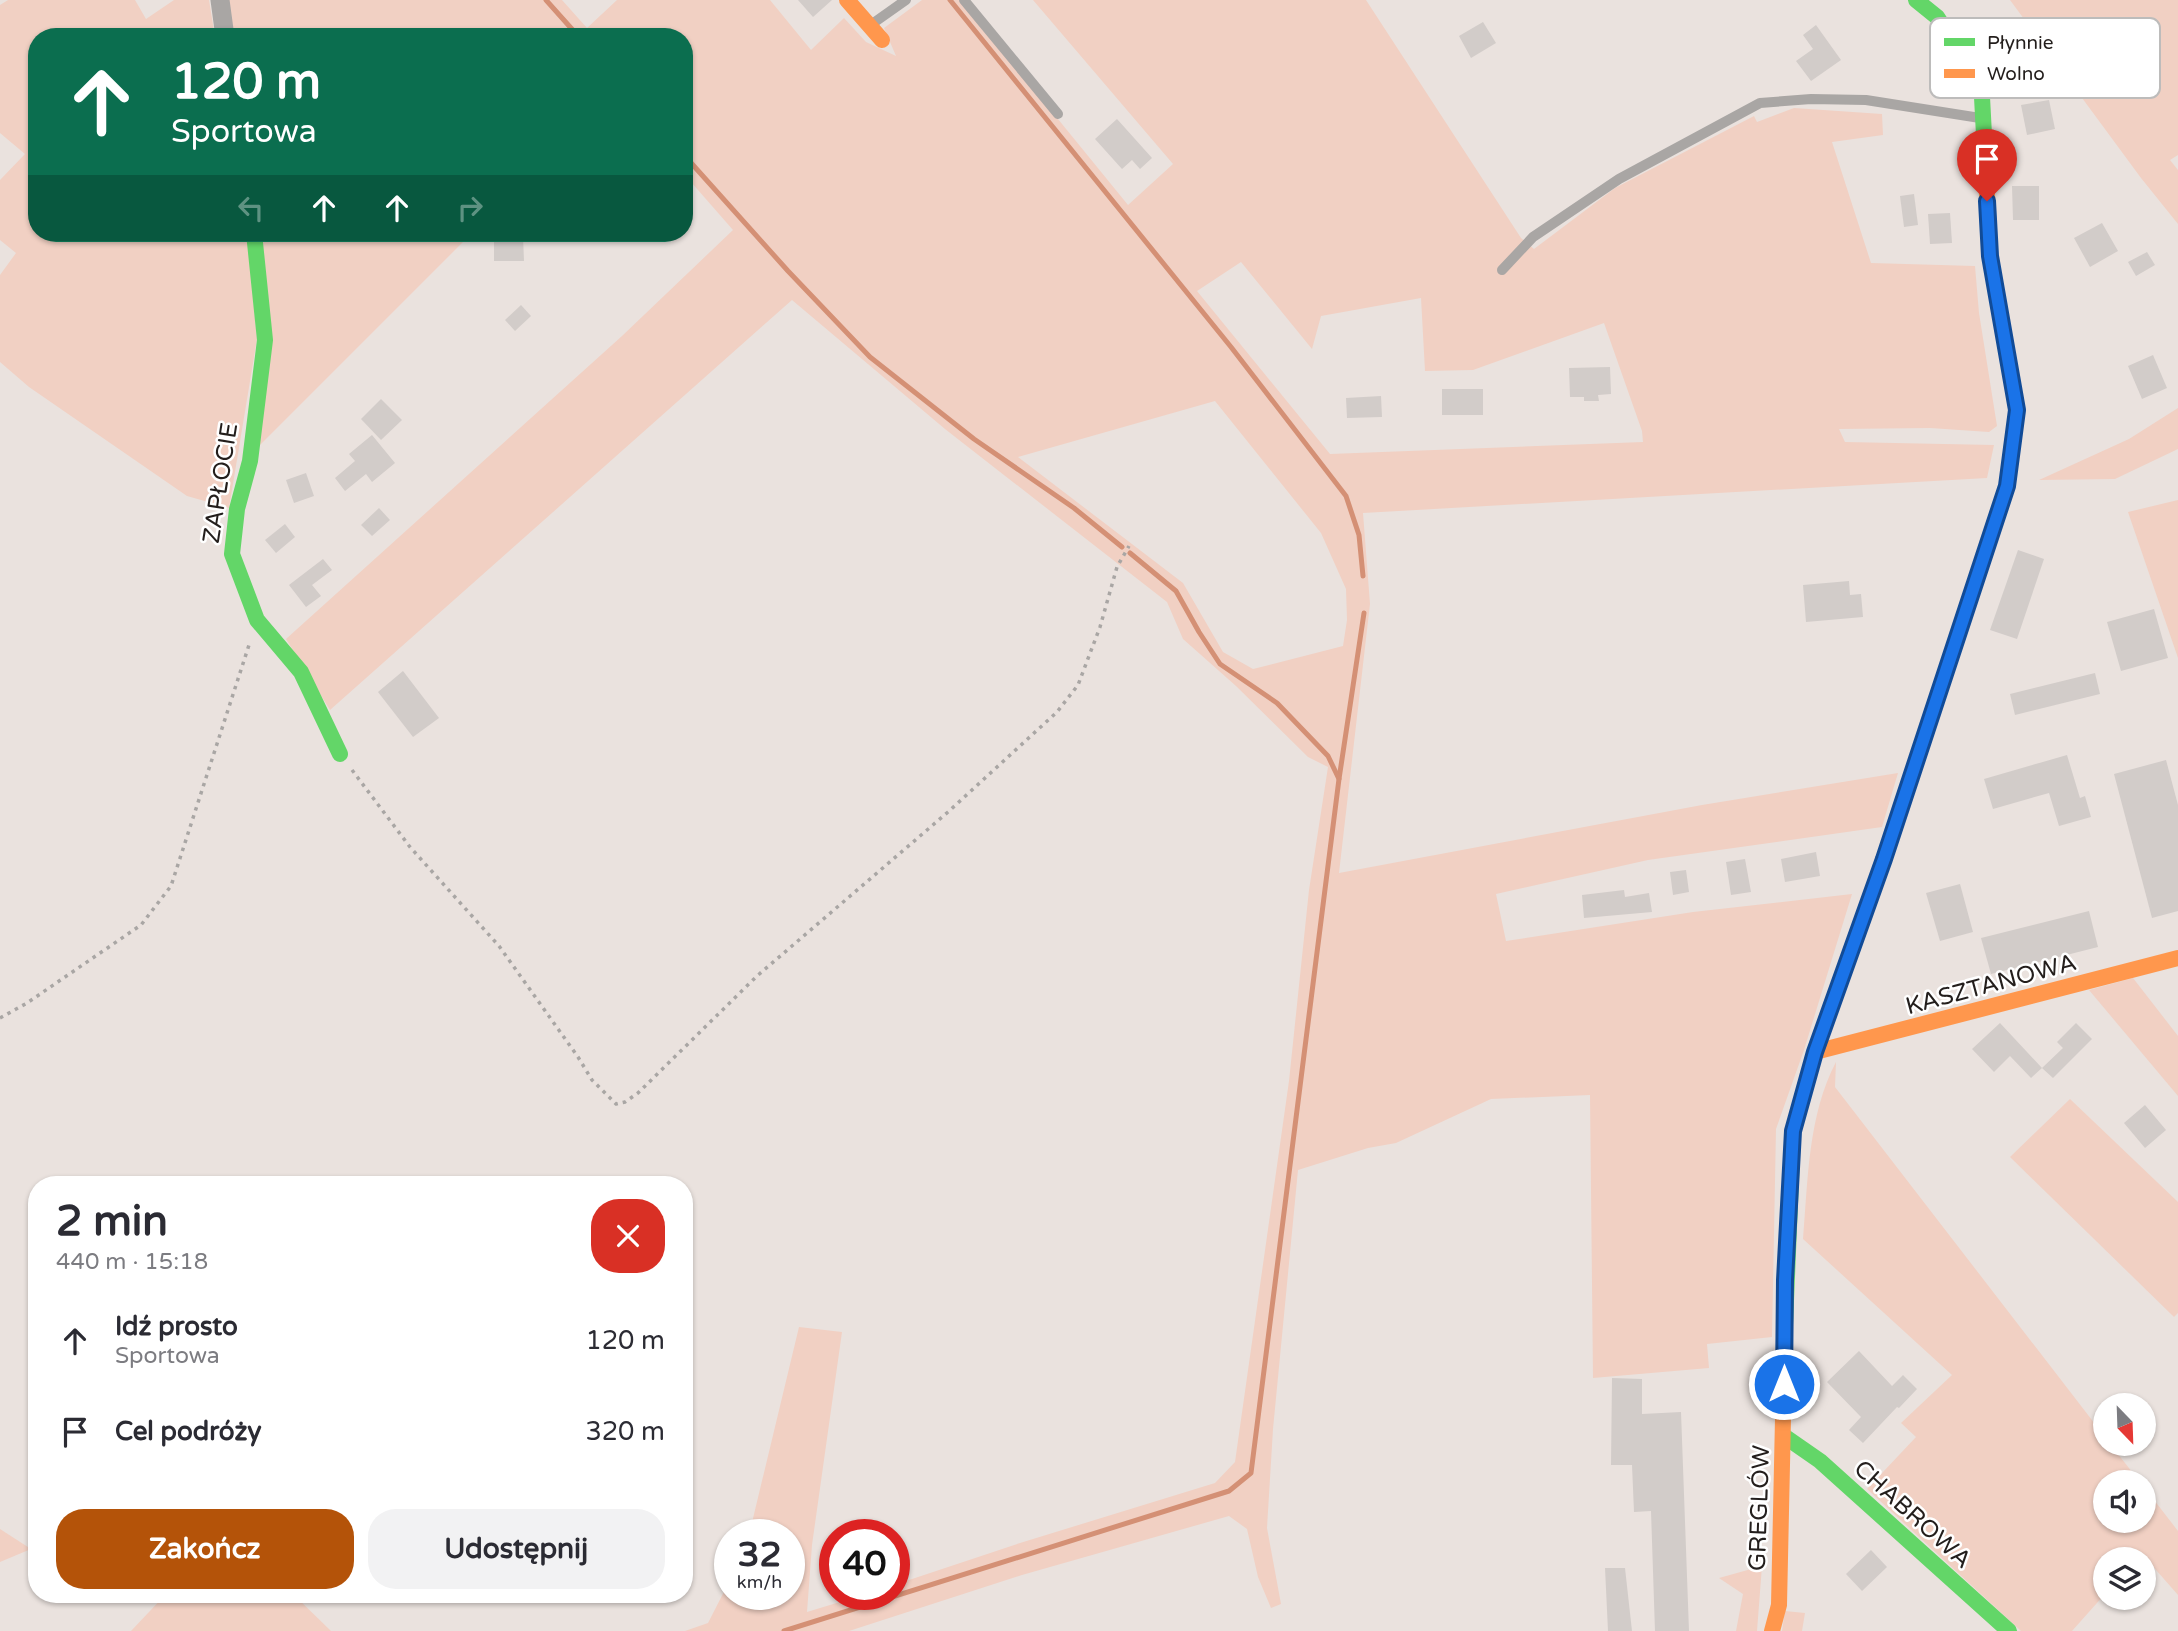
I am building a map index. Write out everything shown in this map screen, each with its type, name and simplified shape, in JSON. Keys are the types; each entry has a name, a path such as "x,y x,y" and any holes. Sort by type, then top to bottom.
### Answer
{"street":[{"path":"220,0 224,28"},
{"path":"847,0 882,40"},
{"name":"GREGLÓW","path":"1916,0 1938,18"},
{"name":"GREGLÓW","path":"1772,1631 1779,1605 1785,1280 1793,1131 1815,1052 1884,859 2007,486 2017,410 1990,256 1982,98"},
{"name":"ZAPŁOCIE","path":"255,242 265,340 250,461 237,509 232,554 257,620 301,672 340,754"},
{"name":"KASZTANOWA","path":"1815,1052 2178,958"},
{"name":"CHABROWA","path":"1784,1436 1820,1461 2009,1631"}],"lane":[{"path":"870,26 906,0"},
{"path":"964,0 1058,114"},
{"path":"1502,270 1533,237 1619,179 1760,103 1811,99 1866,100 1984,118"}],"path":[{"path":"340,754 410,847 499,946 592,1080 616,1104 625,1102 638,1093 757,976 948,812 1057,712 1078,685 1100,627 1117,567 1129,546"},
{"path":"0,1018 27,1003 141,926 171,886 257,620"}],"shaded area":[{"path":"8,0 135,0 146,19 174,0 209,0 214,28 28,28 28,242 248,242 257,339 229,508 187,496 29,387 0,362 0,275 16,253 0,240 0,180 25,154 0,133 0,5"},
{"path":"229,0 562,0 587,28 233,28"},
{"path":"617,0 770,0 811,50 844,18 866,42 896,56 884,28 922,0 961,0 1128,205 1173,164 1033,0 1366,0 1521,238 1534,249 1615,188 1754,116 1757,122 1794,108 1882,114 1883,135 1832,142 1871,263 1975,266 1979,313 1997,426 1989,432 1930,428 1839,429 1845,442 1994,445 1987,478 1363,513 1370,604 1339,873 1702,805 1898,773 1882,827 1648,860 1496,894 1506,941 1693,912 1852,894 1804,1050 1776,1129 1772,1337 1707,1344 1709,1368 1593,1378 1590,1095 1491,1099 1396,1143 1368,1148 1298,1170 1273,1429 1267,1528 1281,1604 1271,1608 1258,1577 1247,1529 1229,1516 1022,1575 849,1631 685,1631 708,1623 715,1610 805,1610 805,1519 753,1519 799,1327 842,1332 812,1545 807,1612 819,1608 910,1610 910,1580 1215,1483 1235,1462 1289,1081 1309,890 1328,767 1308,757 1236,686 1183,639 1167,602 945,429 792,300 330,710 286,639 622,336 733,230 693,184 693,28 587,28","holes":["1241,262 1312,349 1321,316 1421,298 1425,371 1473,370 1604,323 1642,431 1643,442 1330,454 1197,291","1215,401 1321,533 1346,589 1347,620 1343,646 1253,669 1223,652 1183,583 1018,457"]},
{"path":"2010,0 2178,0 2178,155 2170,160 2178,170 2178,224 2082,98 2160,98 2160,18 2023,18"},
{"path":"259,242 463,242 258,447"},
{"path":"2178,408 2178,449 2115,479 2039,480 2129,439"},
{"path":"2178,500 2178,658 2128,512"},
{"path":"2133,978 2178,1036 2178,1096 2089,990"},
{"path":"1836,1062 1835,1087 2093,1421 2093,1456 2119,1456 2131,1470 2093,1470 2093,1533 2156,1533 2156,1503 2178,1531 2178,1595 2156,1570 2156,1547 2093,1547 2093,1607 2072,1631 2021,1631 1867,1489 1916,1437 1901,1423 1952,1375 1803,1239 1811,1148 1827,1082"},
{"path":"2070,1099 2178,1202 2178,1313 2174,1317 2010,1157"},
{"path":"0,1529 28,1547 28,1550 0,1562"},
{"path":"1762,1566 1757,1631 1736,1631 1743,1594 1719,1578"},
{"path":"157,1603 302,1603 331,1631 131,1631"},
{"path":"1785,1611 1805,1613 1802,1631 1782,1631"}],"building":[{"path":"798,0 832,0 813,17"},
{"path":"1483,22 1496,43 1471,58 1459,36"},
{"path":"1816,25 1841,60 1811,81 1796,61 1813,49 1803,35"},
{"path":"2049,100 2055,129 2027,135 2021,105"},
{"path":"1117,119 1152,158 1140,169 1132,160 1122,169 1095,139"},
{"path":"2012,186 2039,186 2039,220 2013,220"},
{"path":"1914,194 1918,225 1904,227 1900,196"},
{"path":"1950,213 1952,243 1930,244 1928,214"},
{"path":"2102,223 2118,251 2090,267 2074,238"},
{"path":"494,242 523,242 524,261 494,261"},
{"path":"2147,252 2155,265 2136,276 2128,262"},
{"path":"521,305 531,316 515,331 505,320"},
{"path":"2153,355 2167,388 2142,399 2128,366"},
{"path":"1610,367 1611,394 1598,395 1599,401 1570,397 1569,368"},
{"path":"1442,389 1483,389 1483,415 1442,415"},
{"path":"1381,396 1382,417 1347,418 1346,398"},
{"path":"381,399 402,420 381,440 361,419"},
{"path":"372,435 395,463 372,482 366,474 345,491 335,478 355,461 349,454"},
{"path":"306,473 314,496 294,503 286,480"},
{"path":"379,508 390,520 372,536 361,525"},
{"path":"285,524 295,537 276,553 265,540"},
{"path":"2018,550 2044,559 2017,639 1990,630"},
{"path":"323,559 332,570 312,585 321,596 306,607 289,585"},
{"path":"1849,581 1850,595 1861,594 1863,617 1806,622 1803,585"},
{"path":"2154,609 2168,658 2121,671 2107,622"},
{"path":"403,671 439,718 413,737 378,692"},
{"path":"2095,673 2100,694 2015,715 2010,694"},
{"path":"2067,755 2080,798 2085,796 2091,817 2059,826 2049,793 1993,809 1984,779"},
{"path":"2166,760 2178,805 2178,911 2152,918 2114,774"},
{"path":"1816,852 1820,876 1785,882 1781,859"},
{"path":"1745,859 1751,892 1731,895 1726,862"},
{"path":"1686,870 1689,892 1673,895 1670,872"},
{"path":"1960,884 1973,932 1940,941 1926,893"},
{"path":"1624,890 1625,897 1649,893 1652,912 1584,918 1582,895"},
{"path":"2089,911 2098,947 1991,974 1981,938"},
{"path":"2000,1023 2042,1068 2031,1078 2010,1056 1994,1072 1972,1049"},
{"path":"2076,1023 2092,1039 2053,1078 2042,1068 2063,1048 2057,1042"},
{"path":"2145,1105 2166,1130 2145,1148 2124,1123"},
{"path":"1859,1351 1892,1386 1903,1375 1917,1389 1863,1443 1849,1430 1861,1417 1827,1382"},
{"path":"1612,1378 1642,1379 1642,1414 1681,1412 1689,1631 1655,1631 1651,1511 1634,1512 1632,1465 1611,1465"},
{"path":"1871,1550 1887,1567 1862,1591 1846,1574"},
{"path":"1605,1568 1625,1568 1632,1631 1608,1631"}],"waterway":[{"path":"546,0 571,28"},
{"path":"950,0 1231,347 1346,496 1359,535 1363,576"},
{"path":"693,165 870,357 974,439 1074,508 1122,547"},
{"path":"784,1631 1229,1491 1251,1473 1339,779 1328,756 1277,703 1220,664 1176,591 1130,553"},
{"path":"1339,779 1364,613"}],"traffic: fast":[{"path":"1916,0 1938,18"},
{"path":"1982,98 1985,154"},
{"path":"255,242 265,340 250,461 237,509 232,554 257,620 301,672 340,754"},
{"path":"1785,1325 1793,1131 1815,1052 1884,859 2007,486 2012,445"},
{"path":"1784,1436 1820,1461 2009,1631"}],"traffic: slow":[{"path":"847,0 882,40"},
{"path":"1985,154 1990,256 2017,409 2012,445"},
{"path":"1815,1052 2178,958"},
{"path":"1772,1631 1779,1605 1785,1325"}],"route":[{"path":"1784,1384 1785,1280 1793,1131 1815,1052 1884,859 2007,486 2017,410 1990,256 1987,201"}]}
